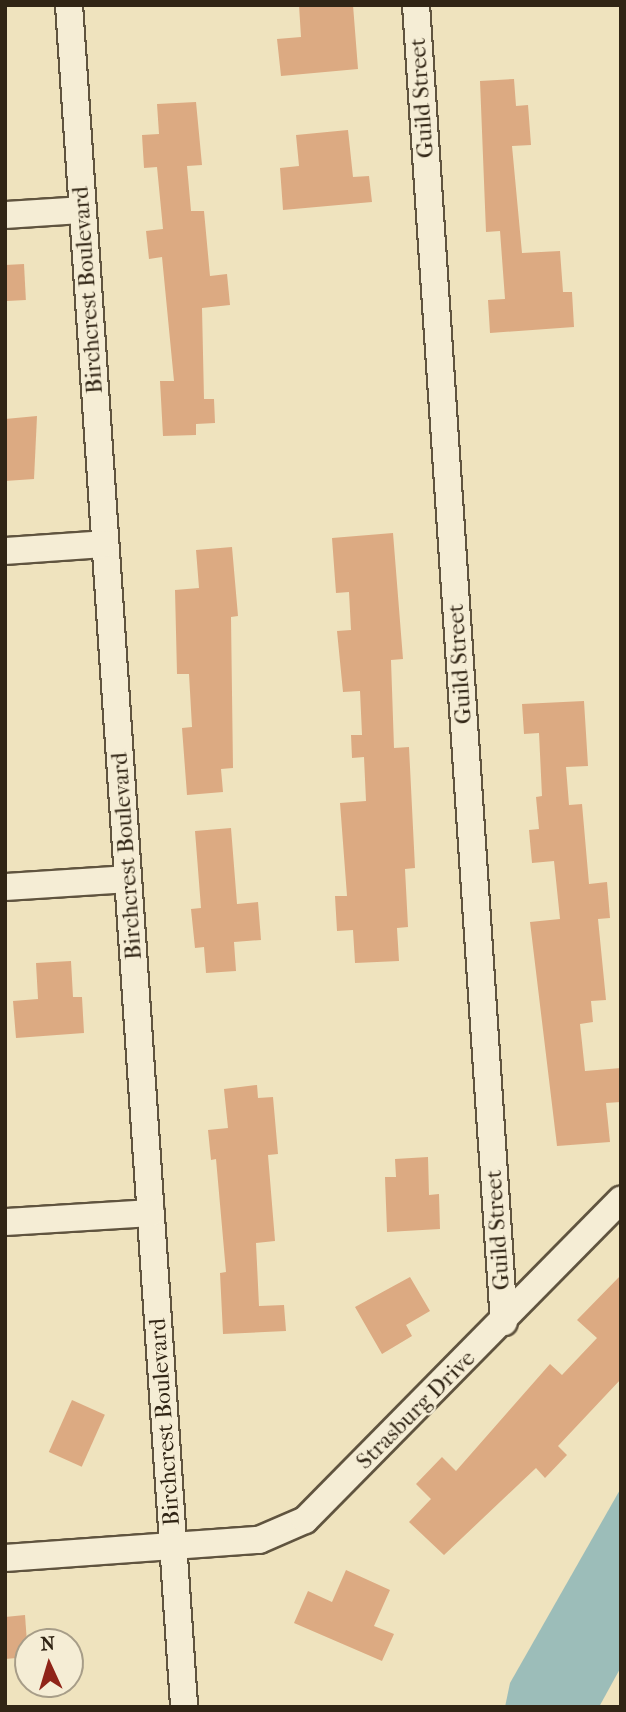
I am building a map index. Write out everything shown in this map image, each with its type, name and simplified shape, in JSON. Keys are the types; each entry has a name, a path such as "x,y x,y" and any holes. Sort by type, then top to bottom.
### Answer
{"street":[{"name":"Birchcrest Boulevard","path":"69,5 184,1707"},
{"name":"Guild Street","path":"415,5 504,1322"},
{"path":"5,215 83,210"},
{"path":"5,551 106,544"},
{"path":"5,887 128,879"},
{"name":"Strasburg Drive","path":"5,1558 259,1540 305,1520 504,1322 621,1200"},
{"path":"5,1222 151,1213"}],"water":[{"path":"621,1488 621,1667 599,1707 505,1707 510,1683"}],"building":[{"path":"299,5 353,5 358,69 281,76 277,39 301,37"},
{"path":"514,79 516,106 528,105 531,145 512,146 522,253 560,251 563,292 572,292 574,327 490,333 488,300 505,299 500,231 486,232 480,81"},
{"path":"196,102 202,165 187,166 191,211 204,211 210,276 227,274 230,305 202,308 204,399 214,399 215,423 196,424 196,435 163,436 160,381 174,381 162,257 149,259 146,231 163,229 157,167 144,168 142,135 159,134 157,104"},
{"path":"348,130 353,177 369,176 372,202 283,210 280,168 299,166 296,135"},
{"path":"24,264 26,300 7,301 5,265"},
{"path":"37,416 34,479 5,481 5,419"},
{"path":"393,533 403,659 391,660 394,748 409,747 415,868 405,869 408,927 397,928 399,961 355,963 353,930 337,931 335,896 347,896 340,803 366,801 364,757 352,758 351,735 362,735 360,691 343,692 337,631 351,630 349,592 336,593 332,538"},
{"path":"232,547 238,616 231,617 233,768 221,769 223,792 187,795 182,728 192,727 189,674 177,674 175,590 199,588 196,550"},
{"path":"584,701 588,766 566,767 569,805 582,804 589,884 607,882 610,918 598,919 606,1000 591,1001 593,1022 580,1024 585,1071 621,1068 621,1102 606,1103 610,1142 557,1146 530,922 560,919 554,861 532,863 529,830 539,829 536,797 542,796 539,733 524,734 522,704"},
{"path":"231,828 237,904 258,902 261,940 234,942 236,971 206,973 204,947 195,948 191,909 201,908 195,831"},
{"path":"71,961 73,997 82,997 84,1033 16,1038 13,1001 38,999 36,963"},
{"path":"257,1085 258,1098 273,1097 278,1154 268,1155 275,1241 256,1243 259,1306 284,1305 286,1331 223,1334 220,1273 226,1272 216,1159 211,1160 208,1130 228,1128 224,1089"},
{"path":"428,1157 429,1195 439,1194 440,1229 387,1232 385,1177 396,1177 395,1159"},
{"path":"621,1275 621,1379 558,1446 567,1455 545,1478 536,1468 444,1555 409,1522 431,1499 416,1484 442,1457 456,1471 550,1364 562,1375 597,1338 577,1320"},
{"path":"410,1277 430,1311 406,1325 412,1336 382,1354 355,1307"},
{"path":"72,1400 105,1415 82,1467 49,1452"},
{"path":"346,1570 390,1590 374,1626 394,1634 382,1661 294,1623 308,1591 332,1602"},
{"path":"25,1615 26,1628 14,1628 14,1658 5,1659 5,1617"}]}
